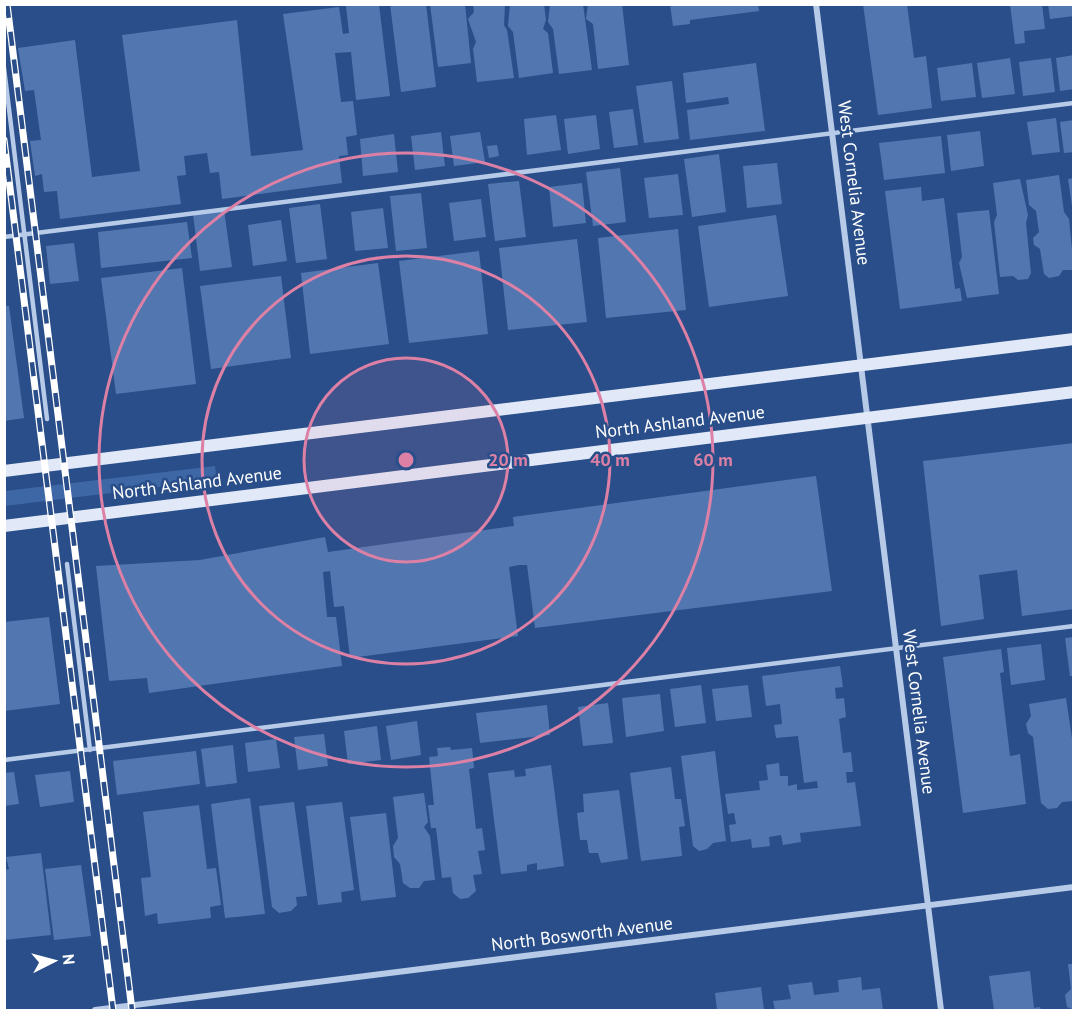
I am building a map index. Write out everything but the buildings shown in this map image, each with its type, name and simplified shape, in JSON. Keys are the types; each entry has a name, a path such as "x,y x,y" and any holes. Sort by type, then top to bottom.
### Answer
{"main road":[{"name":"North Ashland Avenue","path":"4,471 1074,339"},
{"name":"North Ashland Avenue","path":"4,526 1074,392"}],"street":[{"name":"West Cornelia Avenue","path":"816,4 941,1011"},
{"name":"North Bosworth Avenue","path":"95,1011 1074,886"}],"lane":[{"path":"4,68 47,419"},
{"path":"4,237 1074,104"},
{"path":"67,564 90,750"},
{"path":"4,760 1074,626"}],"shaded area":[{"path":"215,466 217,480 5,506 5,491"}],"railway":[{"path":"7,4 132,1010"},
{"path":"4,140 113,1010"}]}
